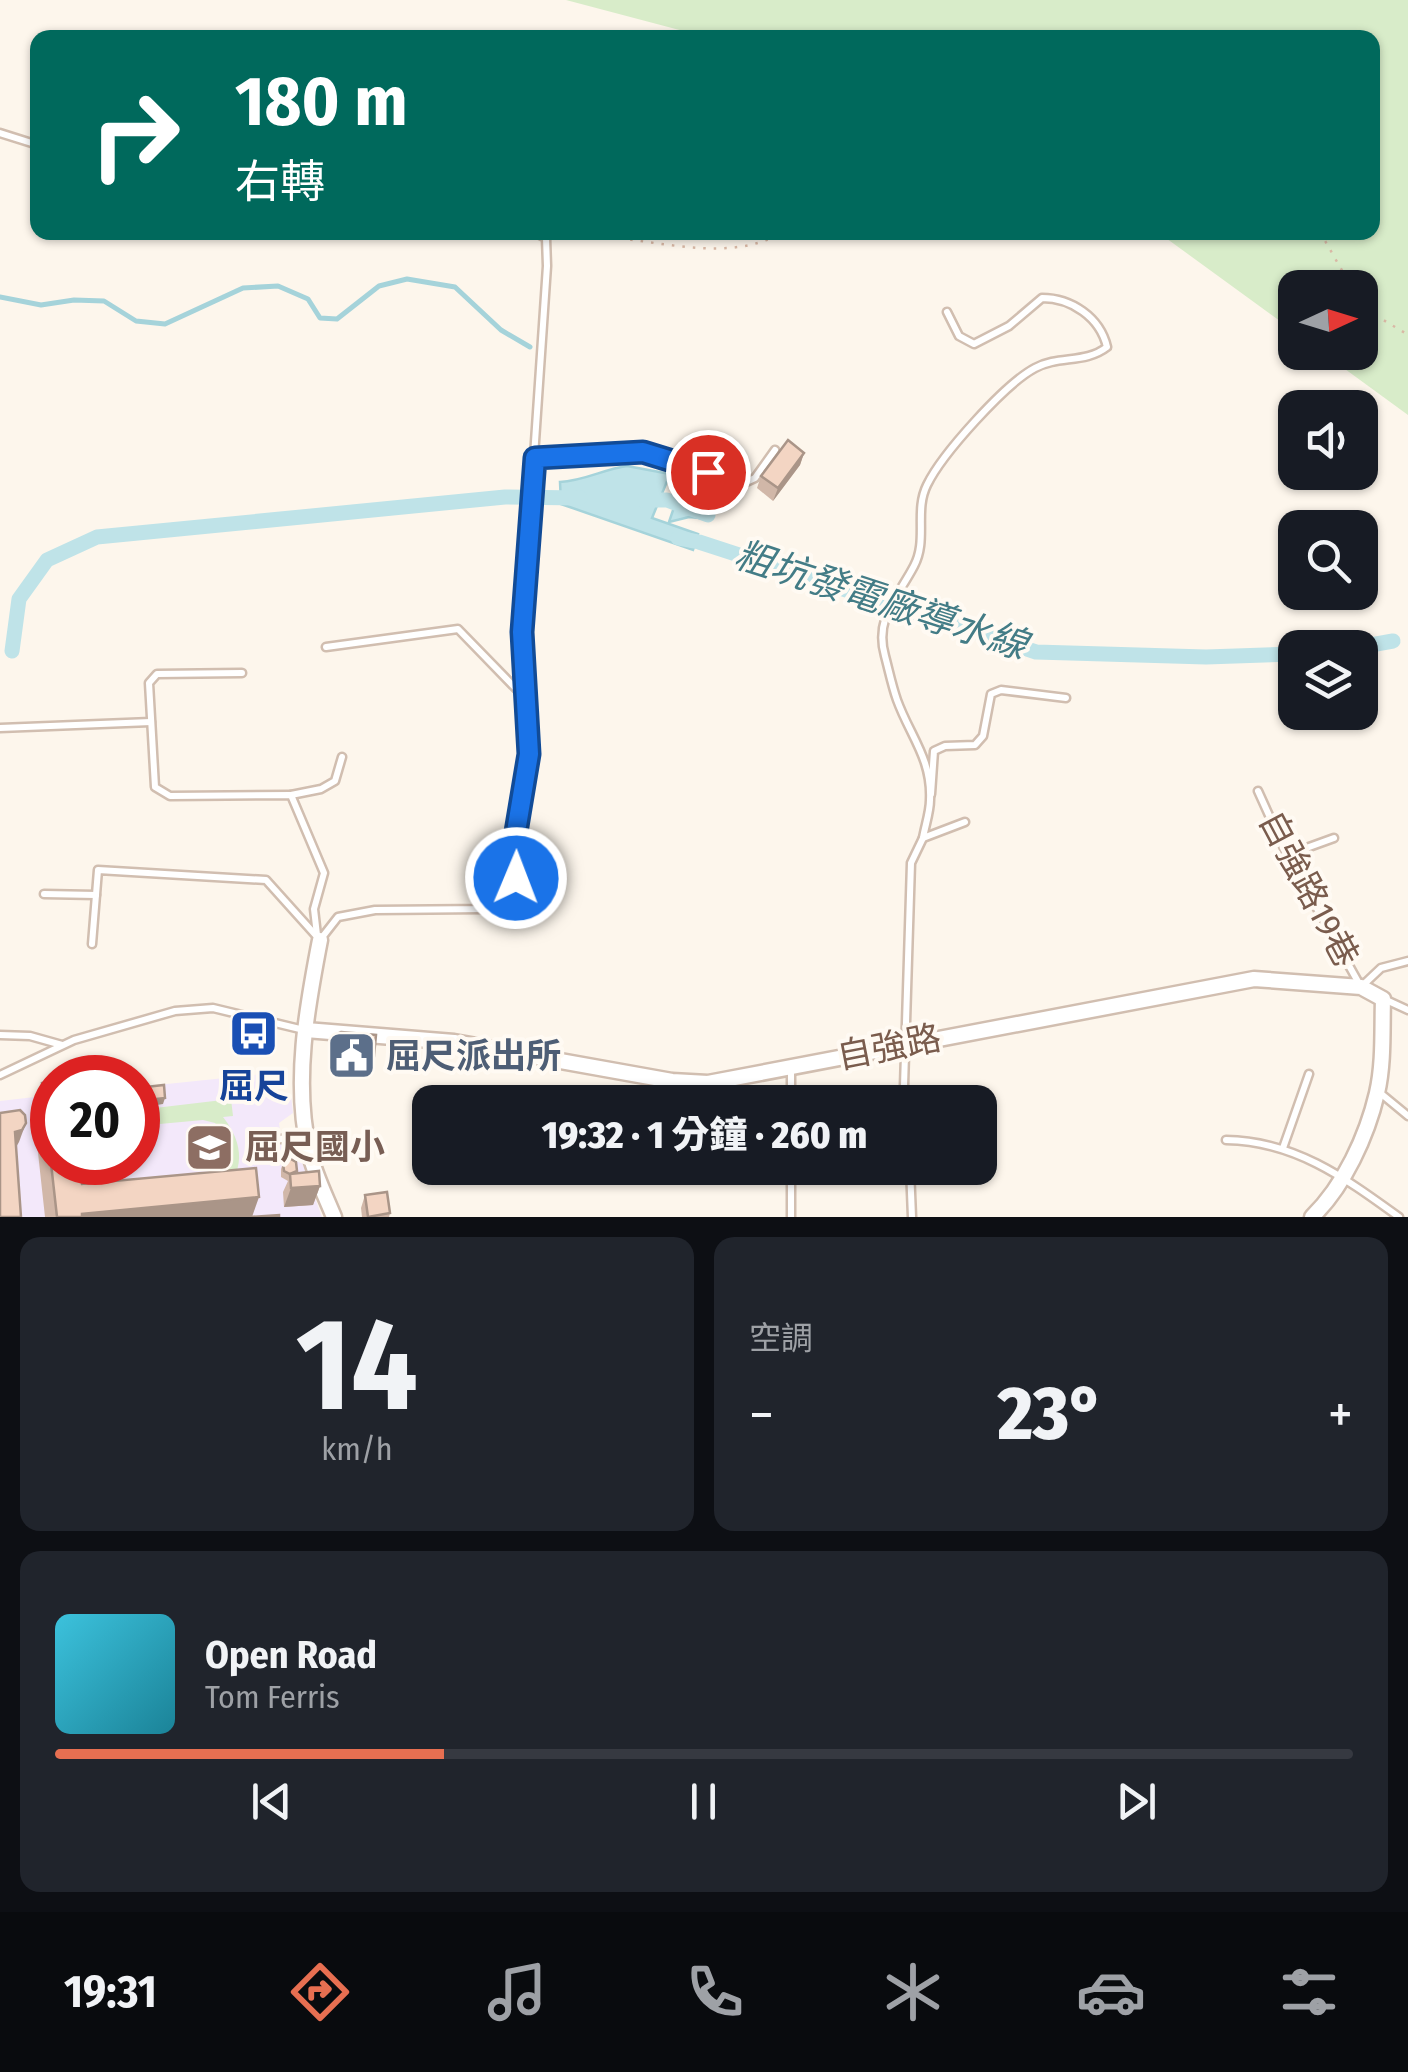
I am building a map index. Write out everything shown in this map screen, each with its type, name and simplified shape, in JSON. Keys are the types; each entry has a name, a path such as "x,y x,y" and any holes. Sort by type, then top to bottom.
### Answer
{"street":[{"path":"319,938 306,1030 302,1098 310,1156 334,1217"},
{"name":"自強路","path":"306,1030 454,1042 672,1081 708,1083 1254,979 1361,986 1383,999"},
{"path":"1312,1217 1343,1177 1378,1092 1383,999"}],"lane":[{"path":"0,133 30,142"},
{"path":"319,938 338,917 375,910 486,908 506,900 516,878 515,838 529,754 522,632 548,266 546,240"},
{"path":"930,800 925,756 898,702 882,646 884,618 915,565 922,544 921,502 928,484 950,452 1003,392 1036,367 1094,357 1107,347 1104,332 1088,314 1058,298 1042,298 1008,326 974,344 959,336 948,312"},
{"path":"535,458 643,452 742,484 755,478 775,450"},
{"path":"326,647 458,629 527,700"},
{"path":"242,672 156,674 149,683 155,787 170,796 291,795 321,789 335,781 342,757"},
{"path":"904,1085 911,863 923,838 935,772 934,752 945,746 975,745 983,736 991,694 1001,690 1066,698"},
{"path":"0,728 151,722"},
{"name":"自強路19巷","path":"1258,791 1287,855 1361,986"},
{"path":"291,795 324,872 314,910 319,938"},
{"path":"923,838 966,822"},
{"path":"1287,855 1334,838"},
{"path":"92,944 98,870 266,880 319,938"},
{"path":"44,894 96,895"},
{"path":"1361,986 1381,968 1408,961"},
{"path":"1383,999 1408,1010"},
{"name":"自強路","path":"0,1075 64,1045 175,1011 213,1008 306,1030"},
{"path":"0,1035 30,1036 64,1045"},
{"path":"791,1067 791,1085"},
{"path":"1283,1148 1309,1074"},
{"path":"1378,1092 1408,1116"},
{"path":"281,1139 306,1134"},
{"path":"1226,1140 1254,1140 1310,1158 1399,1217"},
{"path":"791,1185 791,1217"},
{"path":"911,1185 912,1217"}],"path":[{"path":"632,240 712,248 770,240"},
{"path":"1325,240 1342,270"},
{"path":"1378,317 1405,333"}],"shaded area":[{"name":"屈尺國小","path":"263,1074 266,1094 291,1095 293,1113 279,1123 283,1154 301,1160 322,1217 0,1217 0,1101 30,1098 30,1185 160,1185 160,1085"}],"green space":[{"path":"566,0 1408,0 1408,415 1346,370 1378,370 1378,270 1278,270 1278,320 1169,240 1380,240 1380,30 680,30"},
{"path":"231,1099 233,1116 223,1117 238,1148 234,1178 217,1194 97,1203 86,1196 77,1185 94,1185 106,1191 208,1183 221,1170 225,1163 225,1139 215,1123 203,1120 160,1124 160,1107"}],"water":[{"path":"627,466 670,474 652,518 698,534 693,550 561,504 560,482"},
{"path":"683,481 703,502 699,518 669,522"}],"building":[{"path":"788,440 804,453 778,488 761,476"},
{"path":"337,1034 376,1035 374,1056 336,1053"},
{"path":"20,1110 26,1123 15,1132 21,1217 0,1217 0,1113"},
{"path":"289,1158 296,1162 297,1171 290,1174 284,1171 283,1163"},
{"path":"256,1168 259,1197 57,1217 53,1185 160,1185 160,1177"},
{"path":"319,1171 320,1186 291,1188 290,1174"},
{"path":"387,1192 390,1213 368,1217 365,1195"}],"waterway":[{"path":"0,297 41,305 104,301 136,321 165,324 243,288 278,286 308,299 320,318 337,319 379,286 407,279 455,287 501,330 530,347"},
{"name":"粗坑發電廠導水線","path":"12,651 19,599 47,560 97,537 505,497 580,498"},
{"path":"643,500 667,500 708,515"},
{"name":"粗坑發電廠導水線","path":"678,538 1036,652 1206,657 1278,655"},
{"name":"粗坑發電廠導水線","path":"1378,644 1393,641"}],"place":[{"name":"屈尺","path":"254,1034"},
{"name":"屈尺派出所","path":"351,1056"},
{"name":"屈尺國小","path":"210,1147"}],"route":[{"path":"516,878 515,838 529,754 522,632 535,458 643,452 708,472"}]}
